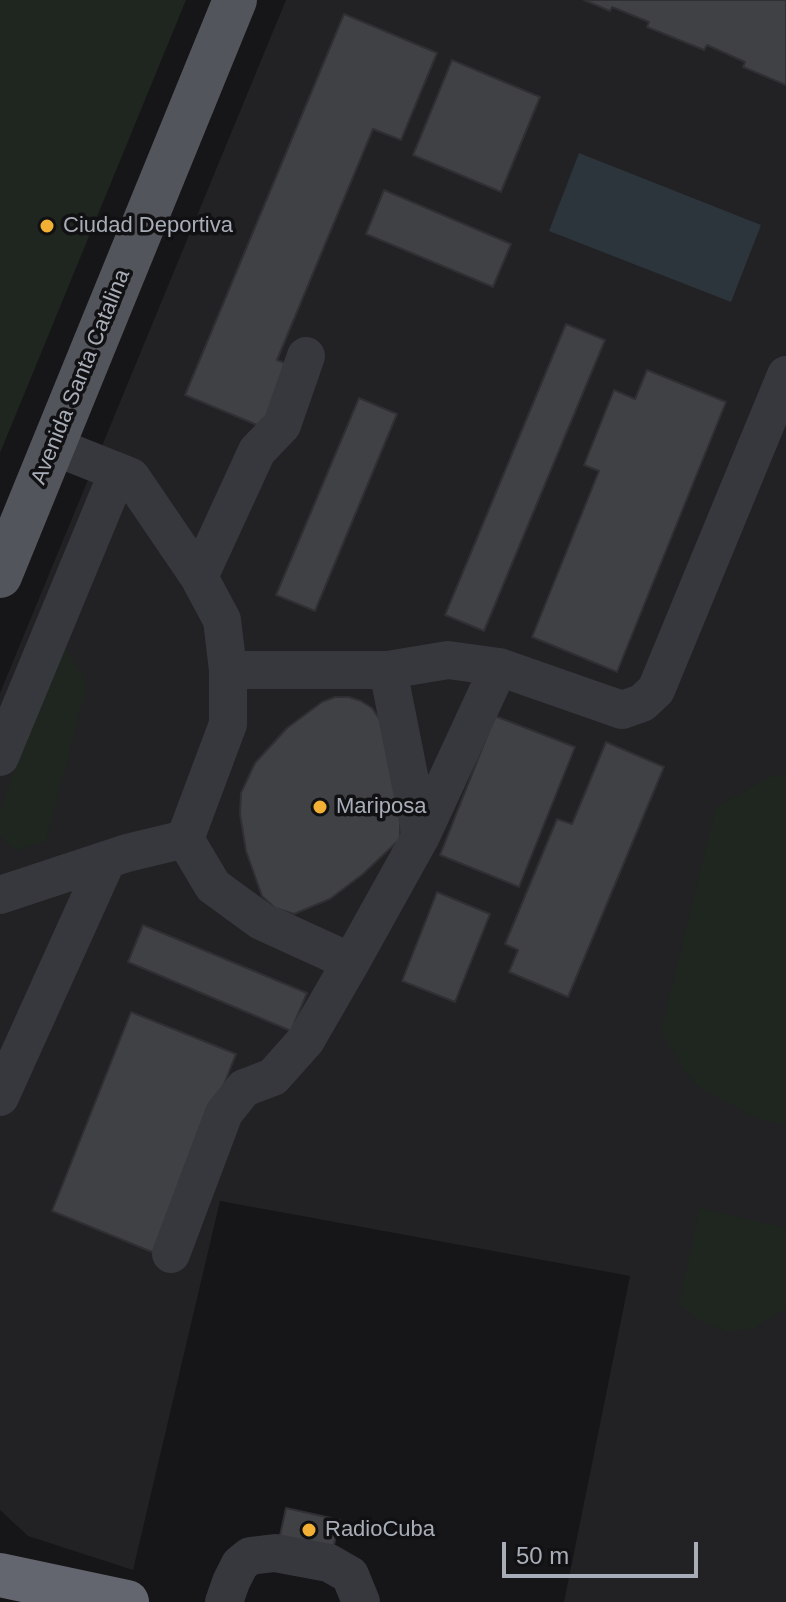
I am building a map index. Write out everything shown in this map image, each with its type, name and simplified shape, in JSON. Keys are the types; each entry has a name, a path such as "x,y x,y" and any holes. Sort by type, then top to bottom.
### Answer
{"highway":[{"path":"0,1575 127,1602"}],"main road":[{"name":"Avenida Santa Catalina","path":"0,502 208,0"},
{"name":"Avenida Santa Catalina","path":"0,576 235,0"}],"lane":[{"path":"199,577 257,451 282,425 306,356"},
{"path":"228,670 388,670 448,660 499,667 622,710 642,703 656,690 786,375"},
{"path":"53,446 131,477 199,577 222,620 228,670 228,724 185,839"},
{"path":"0,757 118,472"},
{"path":"171,1254 224,1113 244,1088 273,1077 306,1040 421,836 499,667"},
{"path":"388,670 421,836"},
{"path":"0,895 107,860 185,839"},
{"path":"185,839 213,886 261,921 351,962"},
{"path":"0,1097 107,860"},
{"path":"224,1602 240,1564 250,1556 275,1553 329,1563 350,1575 361,1602"}],"shaded area":[{"name":"Ciudad Deportiva","path":"0,0 186,0 0,453"},
{"path":"286,0 786,0 786,1602 564,1602 630,1276 220,1201 133,1570 28,1536 0,1510 0,693"},
{"path":"579,153 761,225 731,302 549,231"},
{"path":"62,642 87,684 46,841 15,851 0,835 0,811"},
{"path":"786,774 786,1125 760,1120 695,1085 661,1033 716,807 770,777"},
{"path":"700,1208 786,1228 786,1306 755,1328 728,1332 699,1320 679,1304"}],"building":[{"path":"584,0 786,0 786,85 743,67 745,62 707,45 704,50 647,27 649,22"},
{"path":"344,14 437,53 401,140 373,129 277,360 296,367 269,430 185,395"},
{"path":"452,60 540,97 501,192 413,155"},
{"path":"384,190 511,244 493,287 366,234"},
{"path":"566,324 605,340 484,631 445,615"},
{"path":"647,370 726,402 617,672 532,637 599,471 584,465 614,390 635,399"},
{"path":"359,398 397,414 315,611 276,595"},
{"name":"Mariposa","path":"335,697 361,701 372,708 380,720 400,799 400,839 363,874 330,899 294,914 275,908 262,896 246,851 240,814 241,793 255,763 287,728 322,702"},
{"path":"495,716 575,747 519,887 440,855"},
{"path":"606,742 664,767 568,997 509,972 518,950 505,944 557,819 572,824"},
{"path":"437,892 490,914 455,1002 402,981"},
{"path":"143,925 307,993 291,1031 128,962"},
{"path":"131,1012 236,1054 157,1254 52,1211"},
{"name":"RadioCuba","path":"286,1508 340,1520 332,1553 279,1540"}],"place":[{"name":"Ciudad Deportiva","path":"47,226"},
{"name":"Mariposa","path":"320,807"},
{"name":"RadioCuba","path":"309,1530"}]}
